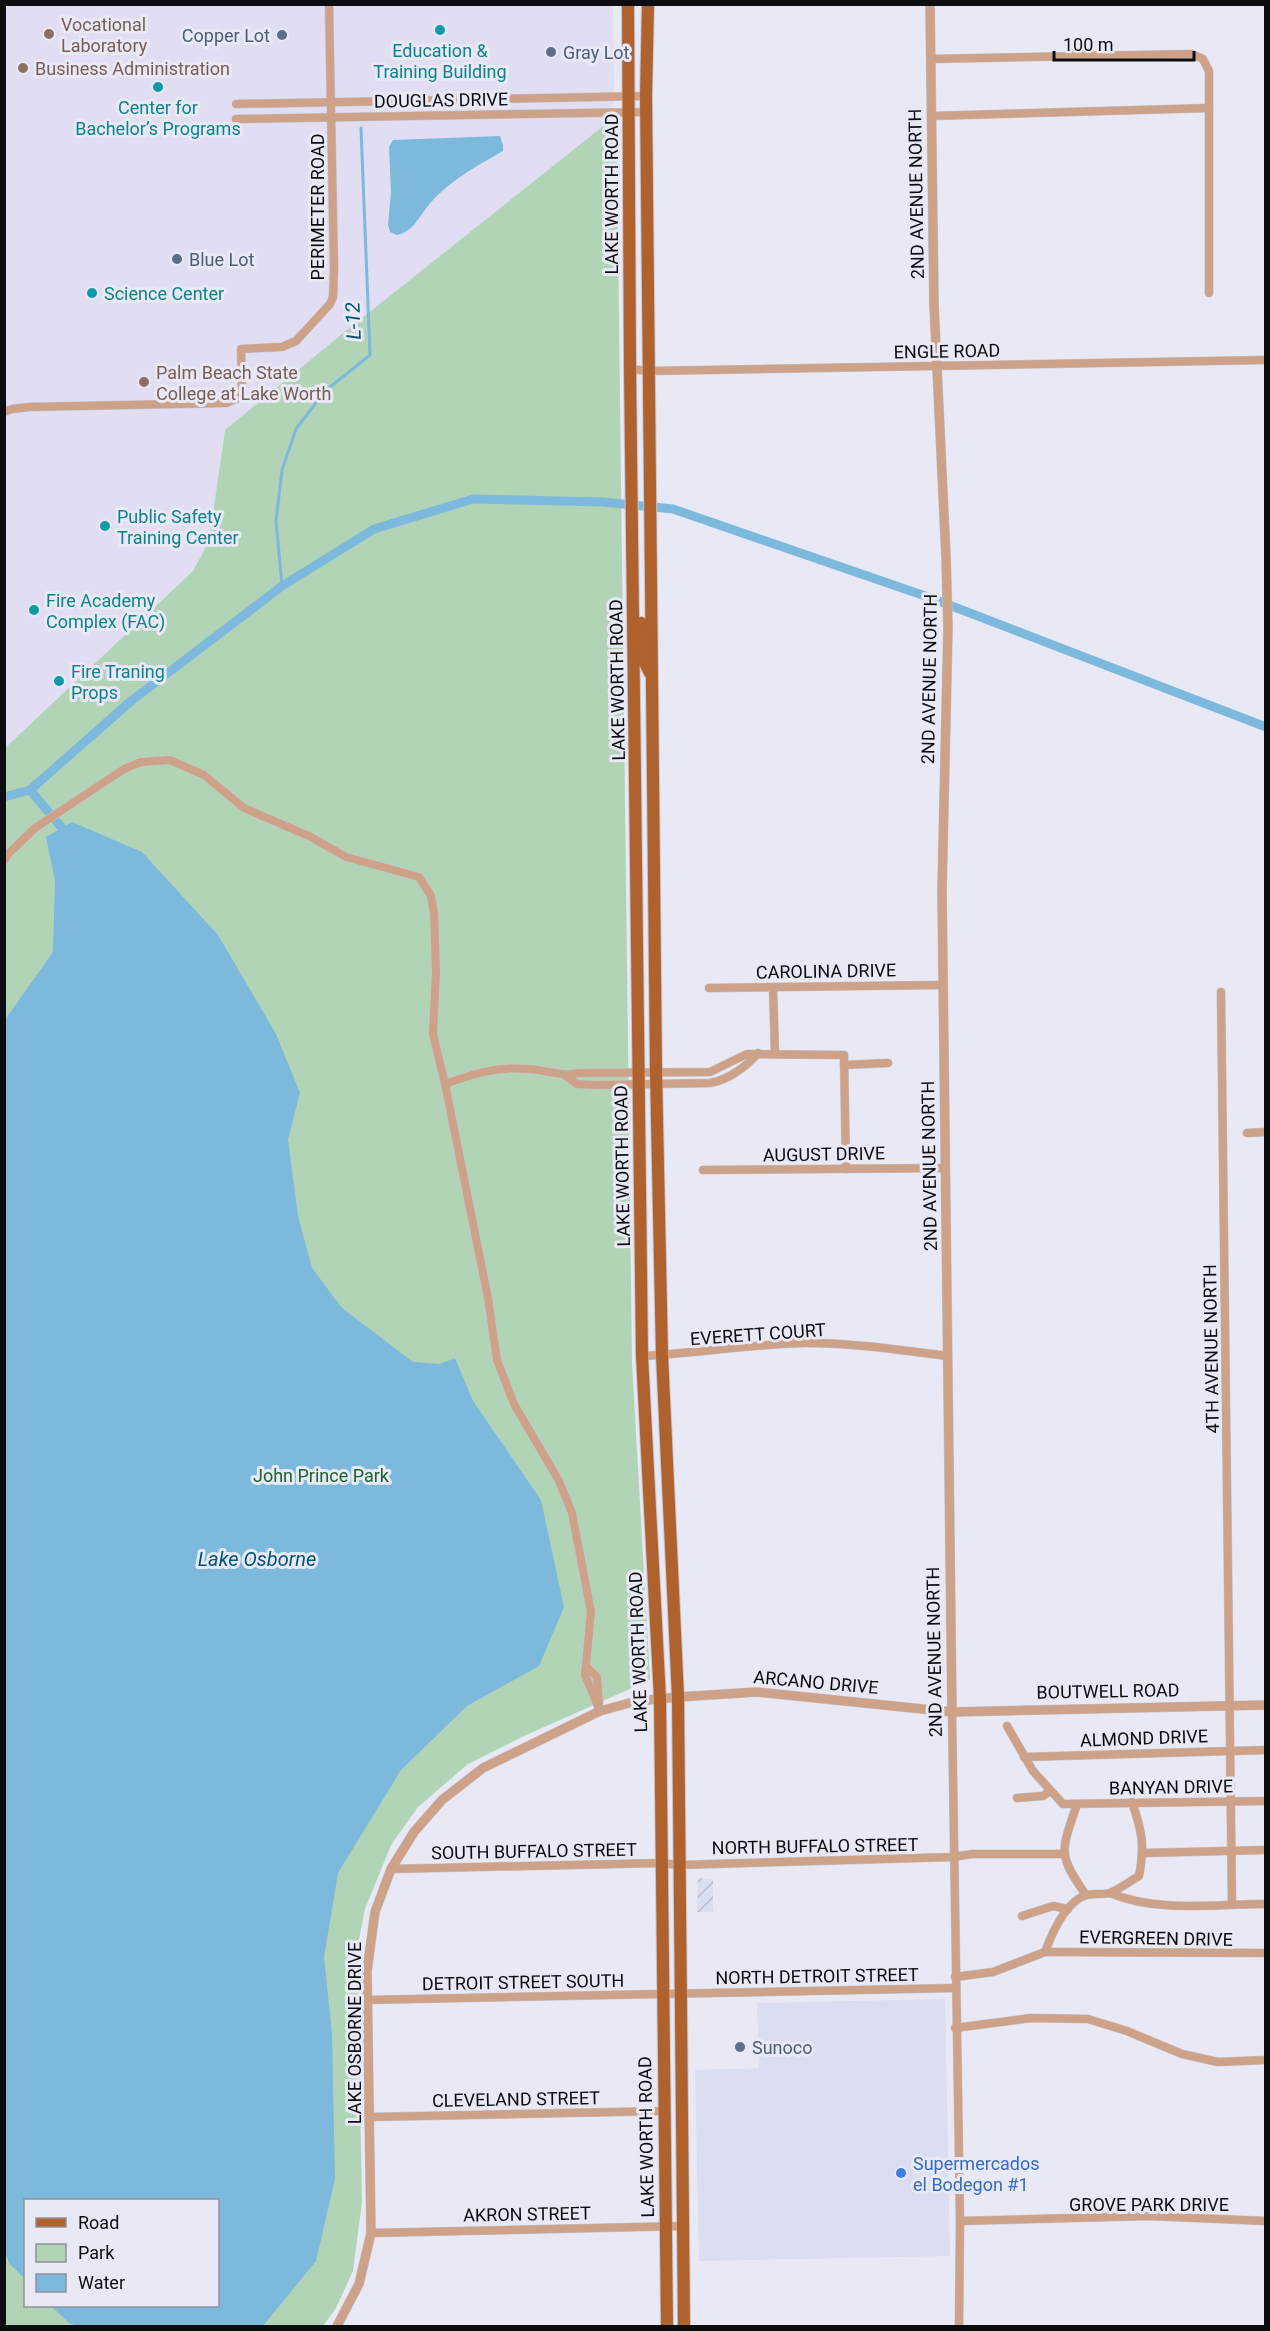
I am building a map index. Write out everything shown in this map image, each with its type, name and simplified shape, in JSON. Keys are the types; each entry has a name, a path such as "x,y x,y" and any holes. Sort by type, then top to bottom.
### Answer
{"main road":[{"name":"LAKE WORTH ROAD","path":"628,4 642,1356 660,1699 667,2326"},
{"name":"LAKE WORTH ROAD","path":"648,4 646,112 656,1071 662,1355 678,1697 684,2326"},
{"path":"634,599 640,617 645,663 653,681"}],"street":[{"name":"PERIMETER ROAD","path":"4,412 29,407 226,403 238,398 242,389 241,349 282,347 296,341 330,304 333,297 334,269 329,4"},
{"name":"2ND AVENUE NORTH","path":"930,4 936,366 948,627 942,890 955,2028 960,2221 959,2326"},
{"path":"931,59 1192,54 1203,59 1208,66 1209,294"},
{"name":"DOUGLAS DRIVE","path":"236,104 646,96"},
{"path":"931,116 1209,108"},
{"name":"DOUGLAS DRIVE","path":"236,119 646,112"},
{"name":"ENGLE ROAD","path":"630,369 649,371 1266,360"},
{"path":"4,861 9,853 35,828 124,769 141,762 170,760 204,776 244,808 311,837 346,857 419,877 431,897 434,914 436,972 433,1034 488,1298 497,1360 514,1404 559,1481 572,1513 591,1612 587,1667 597,1677 600,1711"},
{"name":"CAROLINA DRIVE","path":"709,988 943,985"},
{"path":"773,987 775,1054"},
{"name":"4TH AVENUE NORTH","path":"1221,992 1232,1904"},
{"path":"566,1076 577,1084 638,1085 720,1082 751,1061 758,1053"},
{"path":"445,1084 484,1070 500,1068 528,1069 566,1076 579,1073 639,1071 710,1072 738,1057 758,1053 844,1054 846,1169"},
{"path":"844,1065 888,1063"},
{"path":"1247,1133 1266,1132"},
{"name":"AUGUST DRIVE","path":"703,1170 945,1168"},
{"name":"EVERETT COURT","path":"642,1356 695,1354 808,1343 884,1347 947,1356"},
{"name":"ARCANO DRIVE","path":"678,1697 757,1692 952,1712"},
{"name":"LAKE OSBORNE DRIVE","path":"337,2326 359,2283 371,2233 368,1954 371,1929 383,1887 391,1869 419,1825 442,1800 461,1783 498,1760 600,1711 637,1701 678,1697"},
{"name":"BOUTWELL ROAD","path":"952,1712 1266,1705"},
{"path":"1007,1726 1023,1757 1050,1791 1063,1804 1077,1804 1066,1831 1065,1854 1071,1874 1086,1895"},
{"name":"ALMOND DRIVE","path":"1023,1757 1266,1750"},
{"path":"1017,1798 1042,1797 1050,1791"},
{"name":"BANYAN DRIVE","path":"1077,1804 1266,1801"},
{"path":"1110,1893 1139,1876 1144,1853 1140,1826 1132,1802"},
{"path":"1144,1853 1266,1850"},
{"name":"NORTH BUFFALO STREET","path":"678,1864 953,1857 972,1854 1065,1854"},
{"name":"SOUTH BUFFALO STREET","path":"391,1869 678,1864"},
{"path":"955,1977 993,1972 1046,1952 1054,1930 1068,1910 1086,1895 1110,1893 1133,1901 1176,1906 1266,1904"},
{"path":"1022,1916 1049,1907 1063,1907 1068,1910"},
{"name":"EVERGREEN DRIVE","path":"1046,1952 1266,1953"},
{"name":"NORTH DETROIT STREET","path":"680,1995 955,1988"},
{"name":"DETROIT STREET SOUTH","path":"368,2000 680,1995"},
{"path":"955,2028 1031,2018 1088,2019 1127,2031 1182,2054 1218,2061 1266,2060"},
{"name":"CLEVELAND STREET","path":"370,2118 664,2111"},
{"name":"GROVE PARK DRIVE","path":"960,2221 1149,2216 1266,2221"},
{"name":"AKRON STREET","path":"371,2233 683,2226"}],"shaded area":[{"name":"Palm Beach State College at Lake Worth","path":"5,5 613,5 614,90 612,119 225,430 209,541 193,571 5,748"},
{"path":"698,1878 713,1879 713,1912 697,1912"},
{"path":"945,1999 950,2256 699,2261 695,2070 759,2068 757,2003"}],"green space":[{"name":"John Prince Park","path":"612,119 617,160 632,1362 650,1680 524,1736 468,1764 418,1807 391,1845 365,1909 359,1939 362,2202 353,2271 336,2308 323,2326 5,2326 5,748 193,571 209,541 225,430"}],"water":[{"path":"500,136 503,151 443,190 407,231 397,235 390,232 388,225 391,192 389,147 393,140"},
{"name":"Lake Osborne","path":"72,822 142,852 218,935 276,1034 300,1093 288,1139 298,1216 312,1268 342,1308 413,1362 440,1364 455,1358 473,1401 541,1500 564,1607 539,1666 467,1706 401,1770 338,1873 324,1957 332,2034 335,2179 316,2261 263,2326 77,2326 69,2323 52,2307 219,2307 219,2199 24,2199 24,2278 9,2263 5,2251 4,1021 53,952 55,881 46,837"}],"waterway":[{"name":"L-12","path":"282,586 276,521 282,470 296,429 325,391 370,355 361,128"},
{"path":"4,797 30,790 131,701 282,586 374,529 473,499 603,502 673,509 931,598 1266,727"},
{"path":"30,790 62,828"}],"place":[{"name":"Education & Training Building","path":"440,30"},
{"name":"Vocational Laboratory","path":"49,34"},
{"name":"Copper Lot","path":"282,35"},
{"name":"Gray Lot","path":"551,52"},
{"name":"Business Administration","path":"23,68"},
{"name":"Center for Bachelor’s Programs","path":"158,87"},
{"name":"Blue Lot","path":"177,259"},
{"name":"Science Center","path":"92,293"},
{"name":"Palm Beach State College at Lake Worth","path":"144,382"},
{"name":"Public Safety Training Center","path":"105,526"},
{"name":"Fire Academy Complex (FAC)","path":"34,610"},
{"name":"Fire Traning Props","path":"59,681"},
{"name":"Sunoco","path":"740,2047"},
{"name":"Supermercados el Bodegon #1","path":"901,2173"}]}
